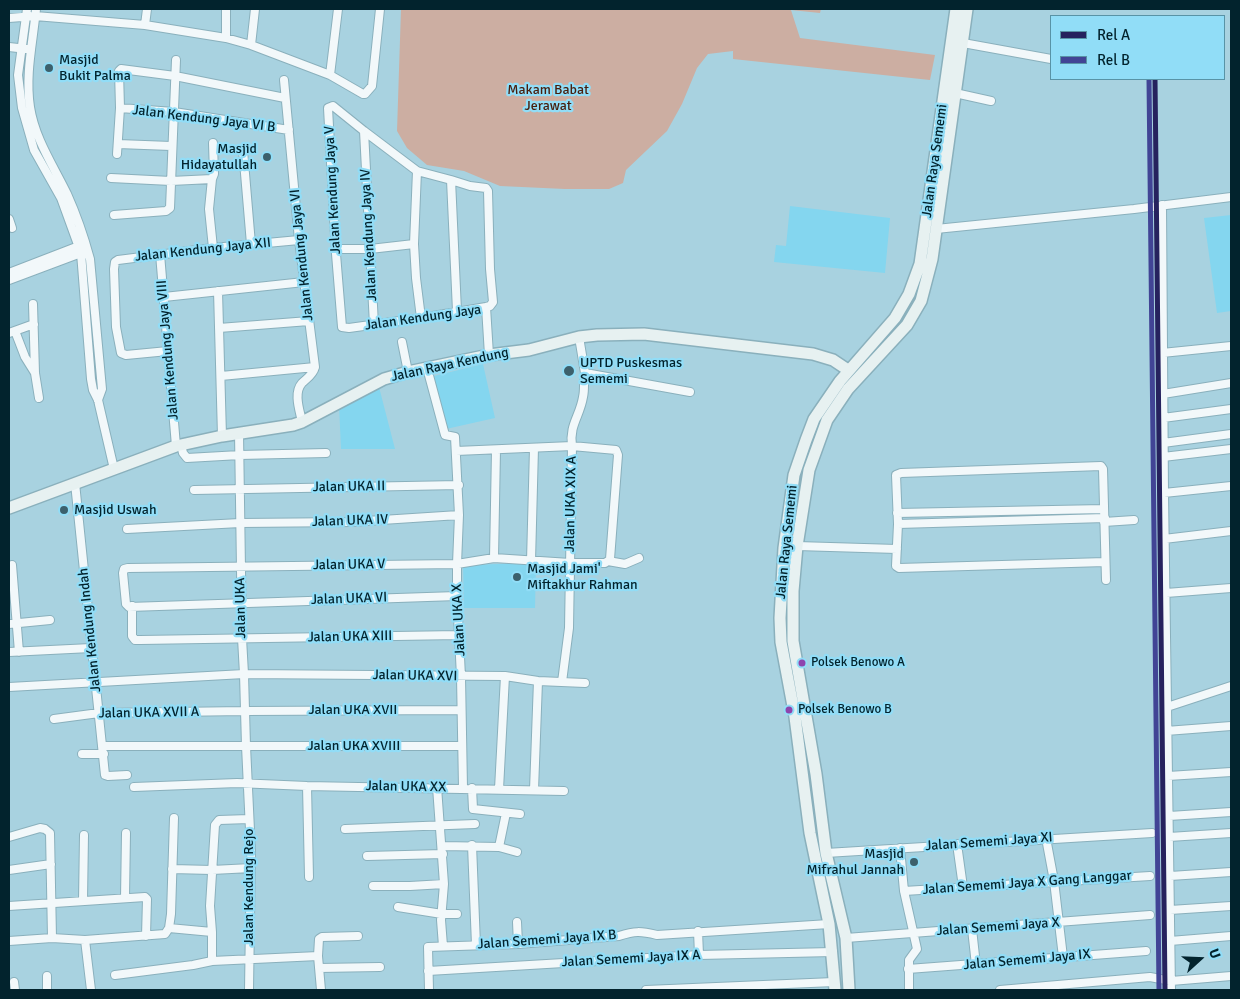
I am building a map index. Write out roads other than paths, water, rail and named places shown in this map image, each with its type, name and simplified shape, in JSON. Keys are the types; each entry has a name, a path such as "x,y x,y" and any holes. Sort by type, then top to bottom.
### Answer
{"main road":[{"name":"Jalan Raya Sememi","path":"835,986 830,924 810,833 796,726 781,642 780,618 797,546 809,470 827,420 848,389 897,337 921,301 928,278 955,93 956,9"},
{"name":"Jalan Raya Sememi","path":"849,990 846,938 826,853 816,774 793,641 784,548 794,475 814,419 848,370 895,318 903,305 916,274 925,236 954,67 962,43 967,9"},
{"name":"Jalan Raya Kendung","path":"9,508 179,445 302,422 384,379 489,355 529,350 579,337 644,334 813,354 833,360 848,370"}],"street":[{"path":"27,9 18,74 22,108 61,198 80,250 90,307"},
{"path":"145,25 147,9"},
{"path":"226,9 226,38"},
{"path":"251,45 255,9"},
{"path":"330,75 338,9"},
{"path":"9,18 25,21 36,12 145,25 226,38 251,45 330,75 363,94 369,92 372,86 380,9"},
{"path":"36,12 27,78 30,107 38,148 68,196 90,259 91,379 93,390 98,400 114,469"},
{"path":"962,43 1050,59"},
{"path":"9,47 32,45"},
{"path":"114,215 169,209 176,60"},
{"path":"117,154 120,108 119,71 121,69 175,76 286,98"},
{"name":"Jalan Kendung Jaya VI","path":"284,80 299,240 315,368"},
{"path":"955,93 991,101"},
{"name":"Jalan Kendung Jaya V","path":"344,328 342,326 336,249 328,108 333,106 364,131"},
{"name":"Jalan Kendung Jaya VI B","path":"120,108 174,112 288,130"},
{"path":"364,131 417,171 470,186 486,188 488,191 490,269 493,302 490,306 486,307"},
{"name":"Jalan Kendung Jaya IV","path":"364,131 374,325"},
{"path":"213,143 214,174 209,209 213,248"},
{"path":"118,144 171,146"},
{"path":"243,150 251,244"},
{"path":"417,171 414,244 421,318"},
{"path":"111,178 171,181 212,179"},
{"path":"451,180 457,311"},
{"name":"Jalan Raya Sememi","path":"936,229 1231,197"},
{"path":"1162,205 1162,394 1171,990"},
{"path":"9,219 12,228"},
{"name":"Jalan Kendung Jaya XII","path":"168,351 126,355 119,350 116,327 114,264 118,260 299,240"},
{"path":"336,249 370,249 414,244"},
{"path":"9,273 80,250"},
{"path":"9,280 80,250"},
{"name":"Jalan Kendung Jaya VIII","path":"160,254 168,351 179,445"},
{"path":"164,297 304,282"},
{"path":"218,291 222,436"},
{"path":"33,304 35,373 39,398"},
{"name":"Jalan Kendung Jaya","path":"344,328 486,307 489,355"},
{"path":"219,328 309,321"},
{"path":"34,324 12,332 35,373"},
{"name":"Jalan UKA XIX A","path":"562,682 569,628 572,446 570,437 583,398 585,373 579,337"},
{"path":"402,342 408,372"},
{"path":"1162,353 1231,346"},
{"path":"221,376 315,368"},
{"path":"302,422 297,396 299,388 315,368"},
{"path":"427,368 445,435 454,437 456,452 572,446 613,449 617,452 615,503 610,560 608,561"},
{"path":"585,373 690,392"},
{"path":"1162,394 1231,383"},
{"path":"1163,418 1231,409"},
{"name":"Jalan UKA","path":"240,433 241,602 248,783"},
{"path":"1163,443 1231,434"},
{"path":"179,445 188,458 326,453"},
{"path":"531,561 534,448"},
{"path":"1163,457 1231,449"},
{"path":"494,558 496,450"},
{"name":"Jalan UKA X","path":"456,452 459,485 457,596 463,788"},
{"path":"1105,562 899,568 896,566 898,524 896,475 899,473 1099,466 1103,469 1106,580"},
{"name":"Jalan Kendung Indah","path":"75,483 106,776 127,775"},
{"name":"Jalan UKA II","path":"194,490 459,485"},
{"path":"1164,493 1231,486"},
{"path":"897,513 1104,509"},
{"path":"994,511 995,522"},
{"name":"Jalan UKA IV","path":"126,529 351,522 459,516"},
{"path":"898,524 1134,520"},
{"path":"1164,540 1231,531"},
{"path":"797,546 897,549"},
{"name":"Jalan UKA V","path":"130,607 125,596 123,573 128,568 457,564 494,558 570,563 606,563 608,561 625,564 639,558"},
{"path":"12,565 13,623 19,652"},
{"path":"1166,593 1231,588"},
{"name":"Jalan UKA VI","path":"130,607 457,596"},
{"name":"Jalan UKA XIII","path":"130,607 132,636 135,640 459,635"},
{"path":"13,623 50,620"},
{"path":"9,652 91,648"},
{"name":"Jalan UKA XVI","path":"9,687 244,674 505,676 585,683"},
{"path":"499,789 505,676"},
{"path":"534,790 538,680"},
{"path":"1166,707 1230,686"},
{"name":"Jalan UKA XVII","path":"245,710 461,710"},
{"name":"Jalan UKA XVII A","path":"54,719 99,713 245,710"},
{"path":"1166,731 1231,726"},
{"name":"Jalan UKA XVIII","path":"82,754 103,750 246,746 462,746"},
{"path":"1168,776 1231,772"},
{"name":"Jalan UKA XX","path":"134,787 248,783 307,786 437,787 564,791"},
{"name":"Jalan Kendung Rejo","path":"248,783 248,819 251,850 249,990"},
{"path":"307,786 309,877"},
{"path":"429,990 427,948 442,946 443,850 439,825 437,787"},
{"path":"472,788 473,809 520,814"},
{"path":"1169,816 1231,812"},
{"path":"499,847 506,813"},
{"path":"9,941 52,938 85,940 165,934 169,928 174,818"},
{"path":"212,961 210,906 216,824 219,820 248,819"},
{"path":"345,829 475,824"},
{"path":"9,837 40,828 48,831 51,864 52,938"},
{"path":"125,898 126,833"},
{"name":"Jalan Sememi Jaya XI","path":"826,853 1046,838 1152,833"},
{"path":"1169,837 1231,833"},
{"path":"83,901 84,836"},
{"path":"1046,838 1054,881 1063,957"},
{"path":"957,844 963,887"},
{"path":"472,845 476,945"},
{"path":"367,856 443,850 472,845 499,847 517,852"},
{"name":"Jalan Sememi Jaya X Gang Langgar","path":"900,848 904,891 917,949 909,960 908,969"},
{"path":"9,870 51,864"},
{"path":"172,869 212,870 251,868"},
{"path":"1170,876 1231,872"},
{"name":"Jalan Sememi Jaya X Gang Langgar","path":"904,891 1150,876"},
{"path":"374,886 444,884"},
{"path":"9,906 145,897 147,899 146,936"},
{"path":"1170,910 1231,906"},
{"path":"398,907 457,914"},
{"name":"Jalan Sememi Jaya X","path":"846,938 1150,915"},
{"path":"517,922 518,944"},
{"name":"Jalan Sememi Jaya IX B","path":"442,946 518,944 619,936 635,931 657,935 830,924"},
{"path":"169,928 212,932"},
{"path":"972,929 976,965"},
{"path":"698,932 699,955"},
{"path":"321,990 318,956 321,937 358,936"},
{"path":"1170,941 1231,936"},
{"path":"85,940 91,990"},
{"name":"Jalan Sememi Jaya IX","path":"908,969 1146,951"},
{"name":"Jalan Sememi Jaya IX A","path":"428,971 699,955 833,952"},
{"path":"115,975 212,961 318,956"},
{"path":"319,968 380,967"},
{"path":"908,969 909,990"},
{"path":"47,976 47,990"},
{"path":"1000,990 1150,978 1170,980 1231,976"},
{"path":"646,990 835,986"}],"rail line":[{"name":"B","path":"1149,80 1159,990"},
{"name":"A","path":"1155,80 1165,990"}],"place":[{"name":"Masjid Bukit Palma","path":"49,68"},
{"name":"Masjid Hidayatullah","path":"267,157"},
{"name":"UPTD Puskesmas Sememi","path":"569,371"},
{"name":"Masjid Uswah","path":"64,510"},
{"name":"Masjid Jami' Miftakhur Rahman","path":"517,577"},
{"name":"Polsek Benowo A","path":"802,663"},
{"name":"Polsek Benowo B","path":"789,710"},
{"name":"Masjid Mifrahul Jannah","path":"914,862"}],"park label":[{"name":"Makam Babat Jerawat","path":"548,98"}]}
